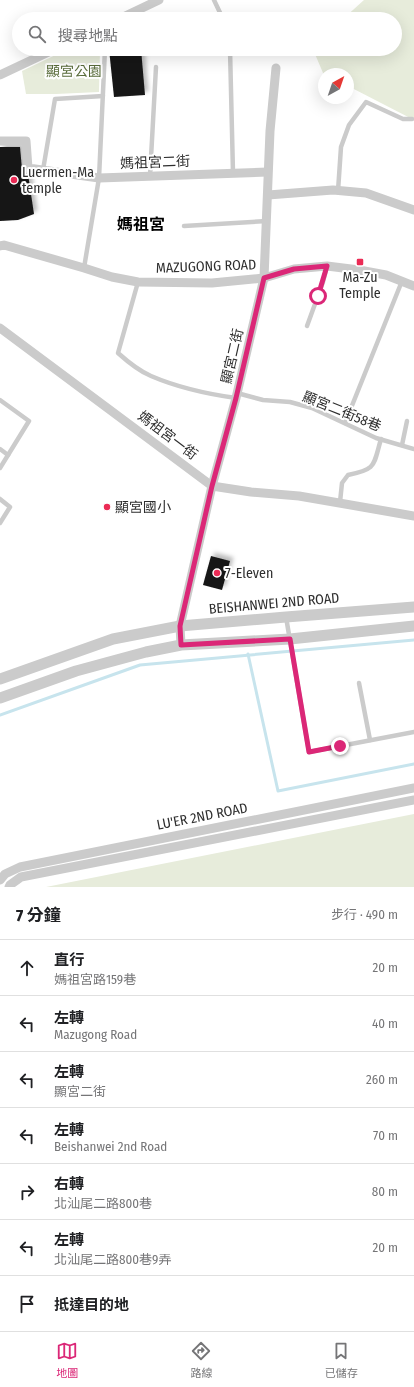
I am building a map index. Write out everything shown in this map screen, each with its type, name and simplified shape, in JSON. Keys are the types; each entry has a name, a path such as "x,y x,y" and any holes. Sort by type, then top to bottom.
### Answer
{"street":[{"path":"134,12 159,0"},
{"path":"0,75 40,56"},
{"name":"顯宮二街","path":"181,645 180,626 212,486 237,396 264,278 270,131 276,68"},
{"name":"媽祖宮二街","path":"0,141 26,141 28,168 99,178 268,172"},
{"path":"268,195 338,190 366,193 414,210"},
{"name":"MAZUGONG ROAD","path":"0,246 84,268 112,277 138,282 212,283 264,278 294,269 327,266 360,270 402,281 414,286"},
{"name":"媽祖宮一街","path":"0,328 212,486 340,502 414,516"},
{"name":"BEISHANWEI 2ND ROAD","path":"0,679 113,639 180,626 414,607"},
{"path":"0,698 76,670 146,652 181,645 290,639 414,626"},
{"name":"LU'ER 2ND ROAD","path":"0,880 5,874 20,867 414,788"},
{"name":"LU'ER 2ND ROAD","path":"9,887 10,884 21,877 414,800"}],"lane":[{"path":"214,0 220,12"},
{"path":"84,268 99,178 105,56"},
{"path":"230,56 233,173"},
{"path":"150,176 156,67"},
{"path":"43,170 54,99 103,96"},
{"path":"338,190 341,147 349,125 366,102 403,119 412,119"},
{"path":"184,226 267,221"},
{"path":"307,326 323,282 327,266"},
{"path":"345,423 402,281"},
{"name":"顯宮二街58巷","path":"138,282 118,354 150,376 197,392 290,402 312,408 381,439 414,449"},
{"path":"0,400 29,421 0,468"},
{"path":"402,445 406,421"},
{"path":"340,502 342,483 348,475 365,471 373,465 381,439"},
{"path":"0,448 8,455"},
{"path":"0,499 10,507 0,523"},
{"path":"286,617 309,752 414,732"},
{"path":"359,683 370,740"}],"green space":[{"path":"364,0 414,0 414,120 354,89 354,68 321,68 316,56 402,56 402,12 351,12"},
{"name":"顯宮公園","path":"53,56 100,56 99,92 26,94 22,71"},
{"path":"414,814 414,887 46,887"}],"building":[{"path":"110,56 142,56 145,95 114,97"},
{"name":"Luermen-Ma temple","path":"0,147 20,147 22,169 24,173 28,174 34,214 18,220 0,221"},
{"name":"7-Eleven","path":"211,556 230,561 222,590 203,585"}],"waterway":[{"path":"0,715 140,665 414,640"},
{"path":"248,654 278,791 414,764"}],"place":[{"name":"Luermen-Ma temple","path":"14,180"},
{"name":"Ma-Zu Temple","path":"360,262"},
{"name":"顯宮國小","path":"107,507"},
{"name":"7-Eleven","path":"217,573"}],"district":[{"name":"媽祖宮","path":"141,224"}],"route":[{"path":"318,296 327,266 294,269 264,278 236,398 212,486 180,626 181,645 290,639 309,752 340,746"}]}
